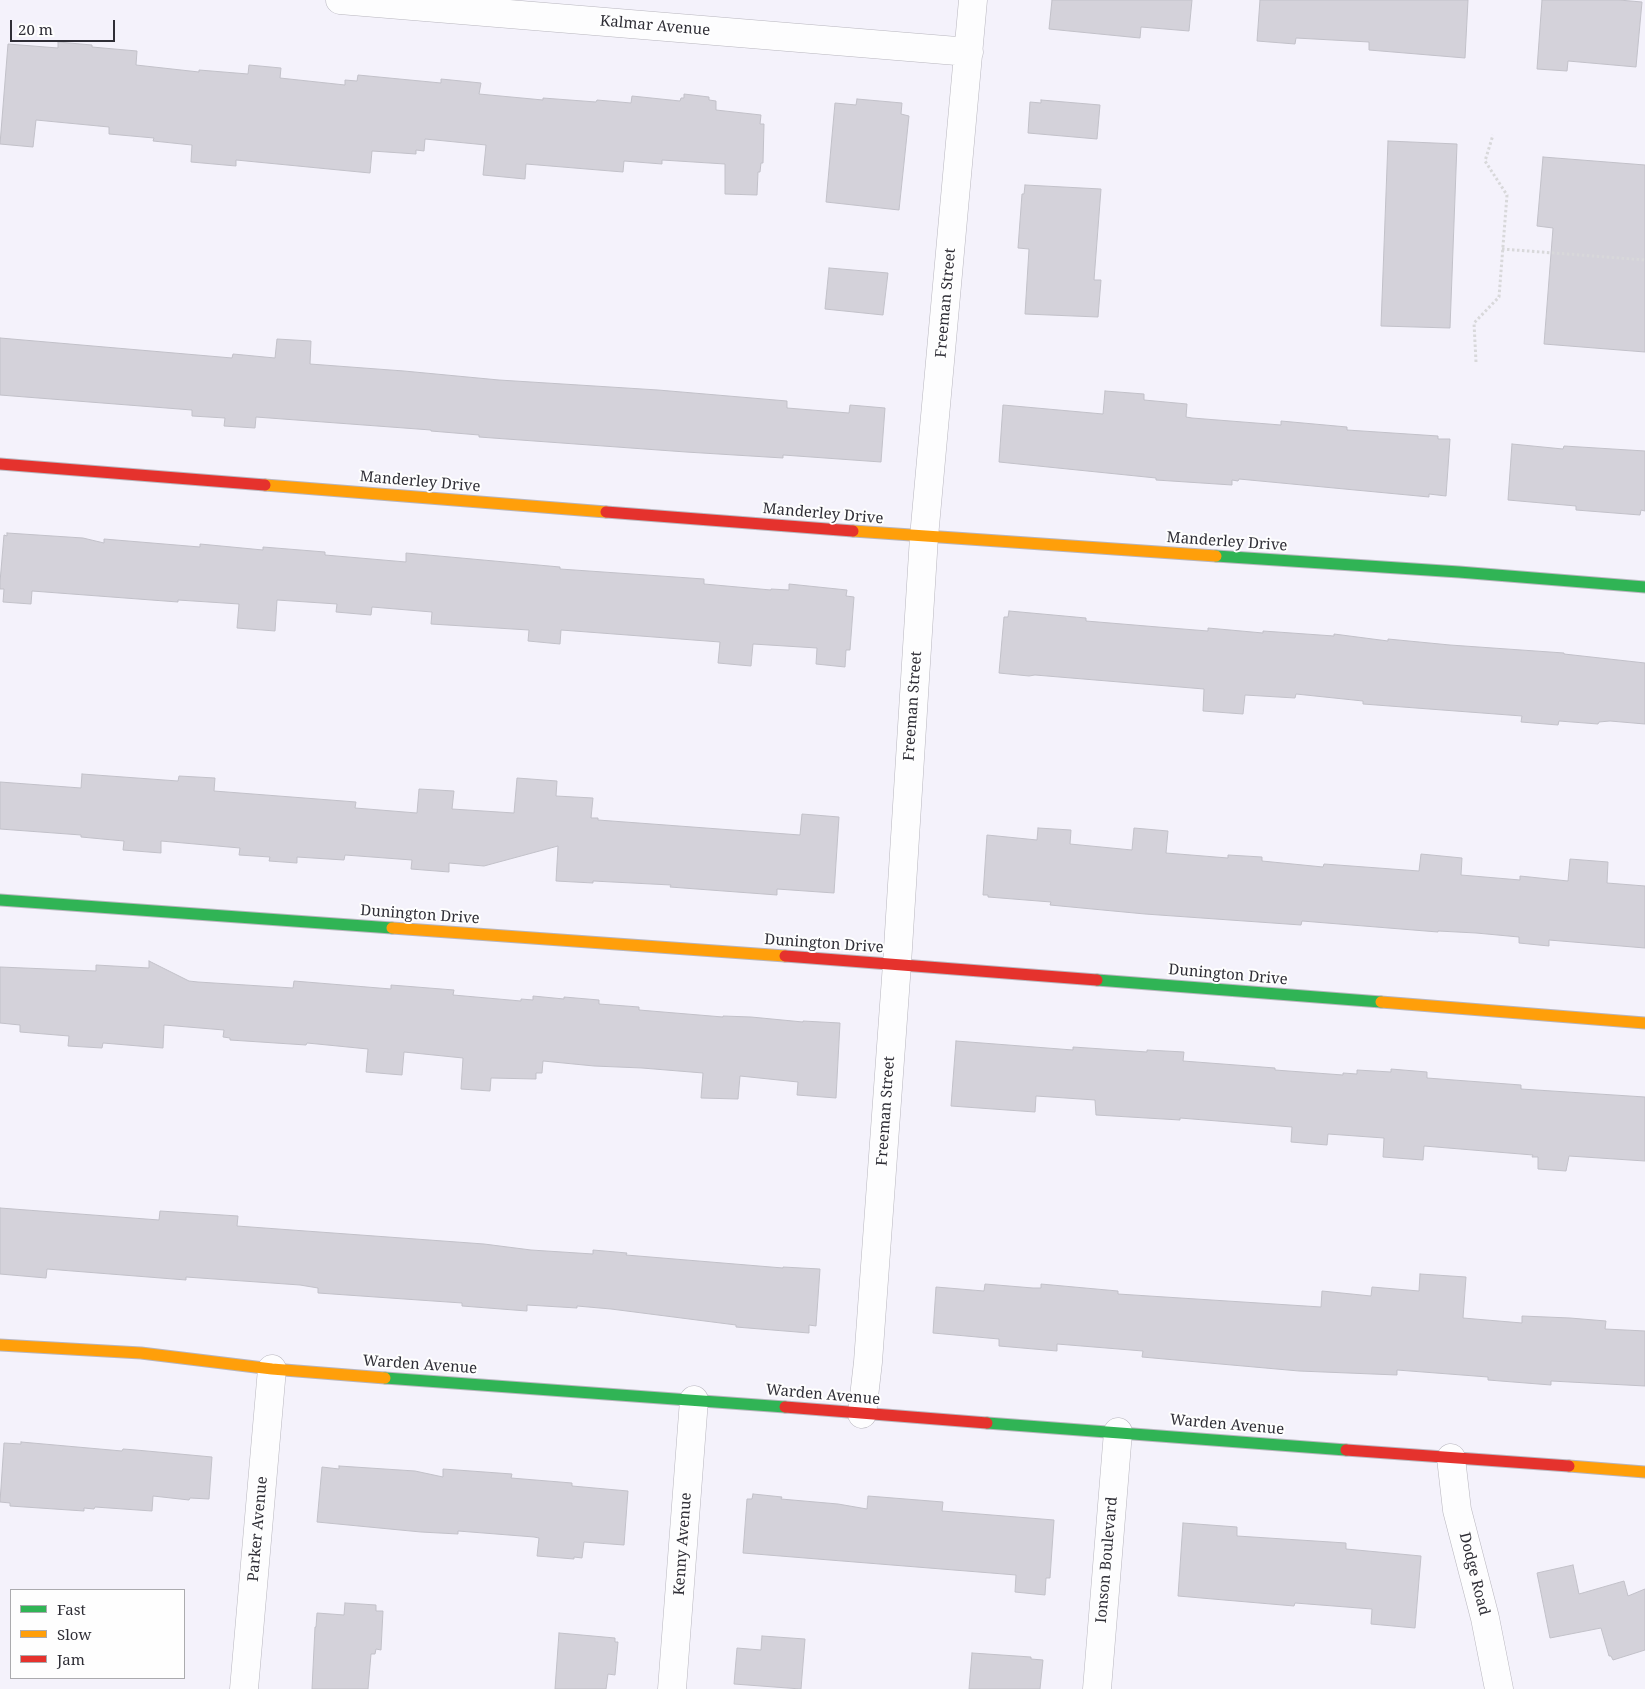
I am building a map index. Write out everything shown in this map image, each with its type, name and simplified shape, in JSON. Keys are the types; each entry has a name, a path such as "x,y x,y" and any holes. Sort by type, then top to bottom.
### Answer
{"street":[{"name":"Kalmar Avenue","path":"340,0 969,52"},
{"name":"Freeman Street","path":"862,1414 868,1362 897,964 924,537 973,0"},
{"name":"Manderley Drive","path":"0,464 924,537 1439,571 1645,587"},
{"name":"Dunington Drive","path":"0,900 897,964 1645,1023"},
{"name":"Warden Avenue","path":"0,1345 141,1353 272,1369 1645,1472"},
{"name":"Parker Avenue","path":"244,1689 272,1369"},
{"name":"Kenny Avenue","path":"672,1689 694,1400"},
{"name":"Ionson Boulevard","path":"1097,1689 1118,1432"},
{"name":"Dodge Road","path":"1451,1458 1457,1510 1485,1618 1498,1689"}],"path":[{"path":"1476,362 1474,323 1499,297 1507,195 1485,161 1493,134"},
{"path":"1502,249 1645,260"}],"building":[{"path":"1052,0 1192,0 1189,31 1141,27 1140,38 1049,29"},
{"path":"1260,0 1468,0 1465,58 1369,50 1369,42 1296,38 1295,44 1257,41"},
{"path":"1542,0 1619,0 1642,2 1636,67 1568,61 1567,71 1537,69"},
{"path":"58,42 137,51 136,65 199,72 199,70 248,74 249,65 281,68 280,78 345,85 345,80 357,81 358,75 441,83 441,79 481,83 479,94 543,100 543,98 631,103 632,96 680,101 681,98 684,98 684,94 709,97 709,100 716,101 716,110 761,115 760,124 764,124 763,163 761,163 760,172 758,172 757,195 725,194 725,164 662,160 662,164 624,161 623,172 526,164 525,179 483,175 486,145 425,139 424,151 416,150 416,154 372,151 370,173 236,160 236,166 191,162 192,145 153,141 154,138 109,134 109,127 36,120 33,147 0,144 8,44 58,48"},
{"path":"857,99 902,103 901,114 909,116 899,210 826,202 835,103 856,105"},
{"path":"1041,100 1100,105 1097,139 1028,133 1030,102 1041,103"},
{"path":"1388,141 1457,144 1450,328 1381,326"},
{"path":"1543,157 1645,165 1645,352 1544,344 1553,228 1537,226"},
{"path":"1025,185 1101,189 1094,280 1101,280 1098,317 1025,314 1029,249 1018,248 1022,194 1024,194"},
{"path":"829,268 888,273 883,315 825,309"},
{"path":"0,338 232,358 233,354 275,358 277,339 311,341 310,364 787,401 787,408 849,413 850,405 885,408 881,462 783,455 783,458 686,452 479,437 479,435 431,430 256,417 255,428 224,426 225,418 192,416 192,410 0,395"},
{"path":"1105,391 1144,394 1144,400 1187,404 1186,417 1192,418 1281,425 1281,421 1347,427 1347,430 1438,436 1438,439 1450,439 1446,496 1429,494 1429,497 1239,479 1238,481 1232,480 1232,485 1156,480 1156,478 999,462 1003,405 1103,414"},
{"path":"1512,444 1563,449 1564,446 1645,451 1645,511 1641,510 1640,515 1576,510 1576,506 1508,500"},
{"path":"7,533 83,538 104,543 104,539 200,547 200,544 263,550 263,547 406,562 406,553 560,567 560,569 704,579 704,584 771,590 789,590 789,584 847,590 846,596 854,597 850,650 846,650 845,667 816,664 817,648 753,644 751,666 718,663 720,642 561,630 560,644 528,641 529,630 431,624 432,612 372,607 371,615 336,612 337,604 277,600 275,631 237,628 239,604 178,600 178,602 32,591 31,604 3,602 4,589 0,589 0,582 4,535 7,536"},
{"path":"1009,611 1086,618 1086,621 1158,627 1208,631 1208,628 1263,633 1263,631 1334,636 1334,634 1388,641 1388,639 1564,653 1645,663 1645,724 1610,721 1599,722 1598,724 1559,721 1558,725 1521,722 1522,716 1363,704 1363,701 1296,694 1295,698 1245,695 1243,714 1203,711 1204,689 999,673 1004,617 1008,617"},
{"path":"82,774 178,781 179,776 215,778 214,791 356,802 355,808 417,813 419,789 454,791 452,809 514,813 517,778 557,781 556,796 593,798 591,818 598,818 598,820 800,835 802,814 839,817 834,893 777,889 777,895 670,887 671,885 556,881 558,846 484,866 449,863 449,872 411,869 412,860 345,855 344,860 297,857 297,863 269,861 270,857 239,855 240,848 161,841 161,853 123,850 124,841 81,837 81,835 0,829 0,782 81,788"},
{"path":"1038,828 1071,830 1070,844 1132,850 1134,828 1168,831 1166,853 1228,858 1228,855 1262,857 1262,861 1323,867 1324,864 1419,871 1421,854 1462,858 1461,875 1520,880 1520,876 1568,881 1570,859 1608,862 1607,883 1645,886 1645,948 1549,940 1549,946 1519,943 1519,937 1476,933 1438,932 1302,921 1301,925 1145,914 1050,905 1051,902 983,895 987,835 1037,840"},
{"path":"149,961 189,981 198,982 293,988 294,981 391,989 391,985 454,990 453,995 521,1001 521,999 533,1000 533,996 564,999 564,997 599,1000 599,1004 639,1007 639,1010 723,1017 840,1023 836,1098 797,1095 798,1082 740,1076 738,1099 701,1098 703,1073 543,1061 542,1073 536,1073 536,1079 491,1078 490,1091 461,1089 463,1058 404,1052 402,1075 366,1072 368,1049 307,1043 306,1045 230,1040 230,1038 223,1037 224,1030 164,1025 163,1048 103,1043 102,1048 68,1046 69,1036 20,1032 20,1025 0,1023 0,967 96,971 96,965 149,968"},
{"path":"956,1041 1073,1050 1073,1047 1147,1052 1147,1050 1184,1052 1183,1061 1275,1068 1275,1070 1343,1075 1343,1073 1357,1074 1357,1070 1391,1072 1391,1069 1427,1072 1427,1078 1521,1085 1521,1089 1645,1097 1645,1161 1569,1156 1566,1171 1538,1169 1538,1157 1532,1157 1533,1155 1424,1146 1423,1160 1383,1157 1384,1138 1328,1134 1327,1145 1291,1142 1292,1127 1180,1118 1180,1120 1096,1115 1095,1100 1036,1096 1035,1112 951,1106"},
{"path":"0,1208 159,1220 160,1211 238,1216 237,1226 484,1244 531,1250 593,1254 593,1250 627,1253 626,1255 783,1268 820,1269 816,1326 809,1325 809,1333 736,1327 736,1325 611,1309 527,1305 527,1311 462,1306 462,1303 318,1293 318,1288 300,1285 186,1277 186,1280 47,1269 46,1278 0,1274"},
{"path":"1420,1274 1466,1277 1463,1318 1522,1323 1522,1316 1570,1318 1606,1321 1605,1329 1645,1331 1645,1386 1551,1381 1551,1385 1488,1380 1488,1377 1397,1370 1397,1375 1299,1371 1142,1357 1143,1351 1057,1344 1057,1351 999,1346 999,1339 933,1333 936,1287 984,1291 985,1284 1041,1288 1041,1284 1118,1291 1118,1294 1321,1307 1322,1291 1371,1296 1372,1287 1419,1291"},
{"path":"21,1442 212,1457 209,1499 190,1498 189,1500 153,1496 152,1511 95,1507 94,1509 84,1508 84,1511 10,1506 10,1503 0,1502 4,1443 21,1444"},
{"path":"339,1466 415,1471 443,1477 443,1469 512,1474 511,1478 572,1483 572,1486 628,1491 624,1545 584,1542 582,1558 574,1557 574,1559 537,1556 539,1538 534,1537 458,1531 458,1534 421,1532 317,1522 322,1467 339,1469"},
{"path":"753,1494 867,1509 868,1496 943,1502 942,1511 1054,1520 1050,1578 1046,1578 1045,1595 1015,1592 1016,1575 743,1553 747,1499 752,1499"},
{"path":"1183,1523 1237,1527 1237,1536 1346,1543 1346,1549 1421,1556 1415,1628 1371,1624 1372,1609 1295,1603 1294,1606 1178,1596"},
{"path":"1573,1565 1579,1594 1624,1581 1628,1596 1645,1589 1645,1650 1613,1660 1609,1656 1601,1628 1550,1638 1537,1573"},
{"path":"345,1603 376,1605 376,1611 383,1611 381,1650 376,1649 375,1654 371,1654 368,1689 312,1689 317,1613 344,1615"},
{"path":"559,1633 615,1638 615,1642 618,1642 615,1675 608,1674 606,1689 555,1689"},
{"path":"762,1636 805,1639 801,1689 734,1684 737,1648 761,1650"},
{"path":"972,1653 1031,1657 1031,1659 1043,1660 1040,1689 969,1689"}],"traffic: fast":[{"path":"1216,556 1459,572 1645,587"},
{"path":"0,900 392,928"},
{"path":"1097,980 1381,1002"},
{"path":"385,1378 785,1407"},
{"path":"987,1423 1346,1450"}],"traffic: slow":[{"path":"265,485 606,512"},
{"path":"853,531 1216,556"},
{"path":"392,928 785,956"},
{"path":"1381,1002 1645,1023"},
{"path":"0,1345 141,1353 272,1369 385,1378"},
{"path":"1569,1466 1645,1472"}],"traffic: jam":[{"path":"0,464 265,485"},
{"path":"606,512 853,531"},
{"path":"785,956 1097,980"},
{"path":"785,1407 987,1423"},
{"path":"1346,1450 1569,1466"}]}
